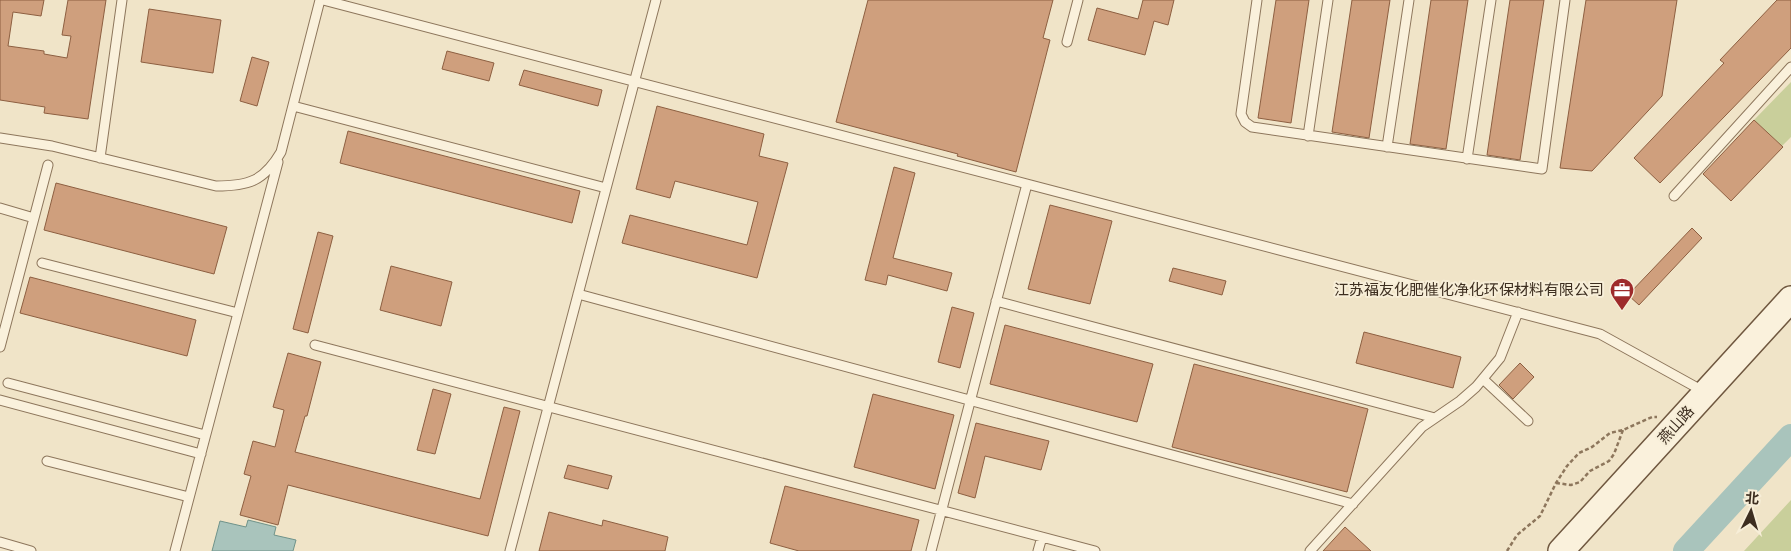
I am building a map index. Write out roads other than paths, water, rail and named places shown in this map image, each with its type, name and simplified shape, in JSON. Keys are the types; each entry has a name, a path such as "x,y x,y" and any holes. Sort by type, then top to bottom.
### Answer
{"street":[{"name":"燕山路","path":"1561,551 1791,299"}],"lane":[{"path":"100,158 122,0"},
{"path":"174,551 322,0 1600,334 1706,392"},
{"path":"510,551 656,0"},
{"path":"1067,42 1078,0"},
{"path":"1257,0 1242,114 1245,122 1252,126 1308,136 1542,169 1565,0"},
{"path":"1308,136 1328,0"},
{"path":"1387,147 1409,0"},
{"path":"1467,159 1491,0"},
{"path":"1674,196 1791,67"},
{"path":"292,106 606,188"},
{"path":"0,138 52,146 216,186 248,183 260,177 272,168 281,152"},
{"path":"0,348 4,312 34,218 48,165"},
{"path":"931,551 1027,184"},
{"path":"0,208 34,218"},
{"path":"42,263 238,313"},
{"path":"578,294 1353,504"},
{"path":"996,302 1435,418"},
{"path":"1310,551 1422,427 1460,401 1483,379 1500,358 1518,312"},
{"path":"315,345 1095,551"},
{"path":"1483,379 1528,421"},
{"path":"8,382 205,435"},
{"path":"0,400 200,454"},
{"path":"47,460 189,497"},
{"path":"1038,551 1042,537"},
{"path":"0,542 31,551"}],"water":[{"path":"248,520 276,527 274,535 296,540 293,551 212,551 220,521 246,527"}],"waterway":[{"path":"1686,551 1791,437"}],"place":[{"name":"江苏福友化肥催化净化环保材料有限公司","path":"1622,311"}]}
